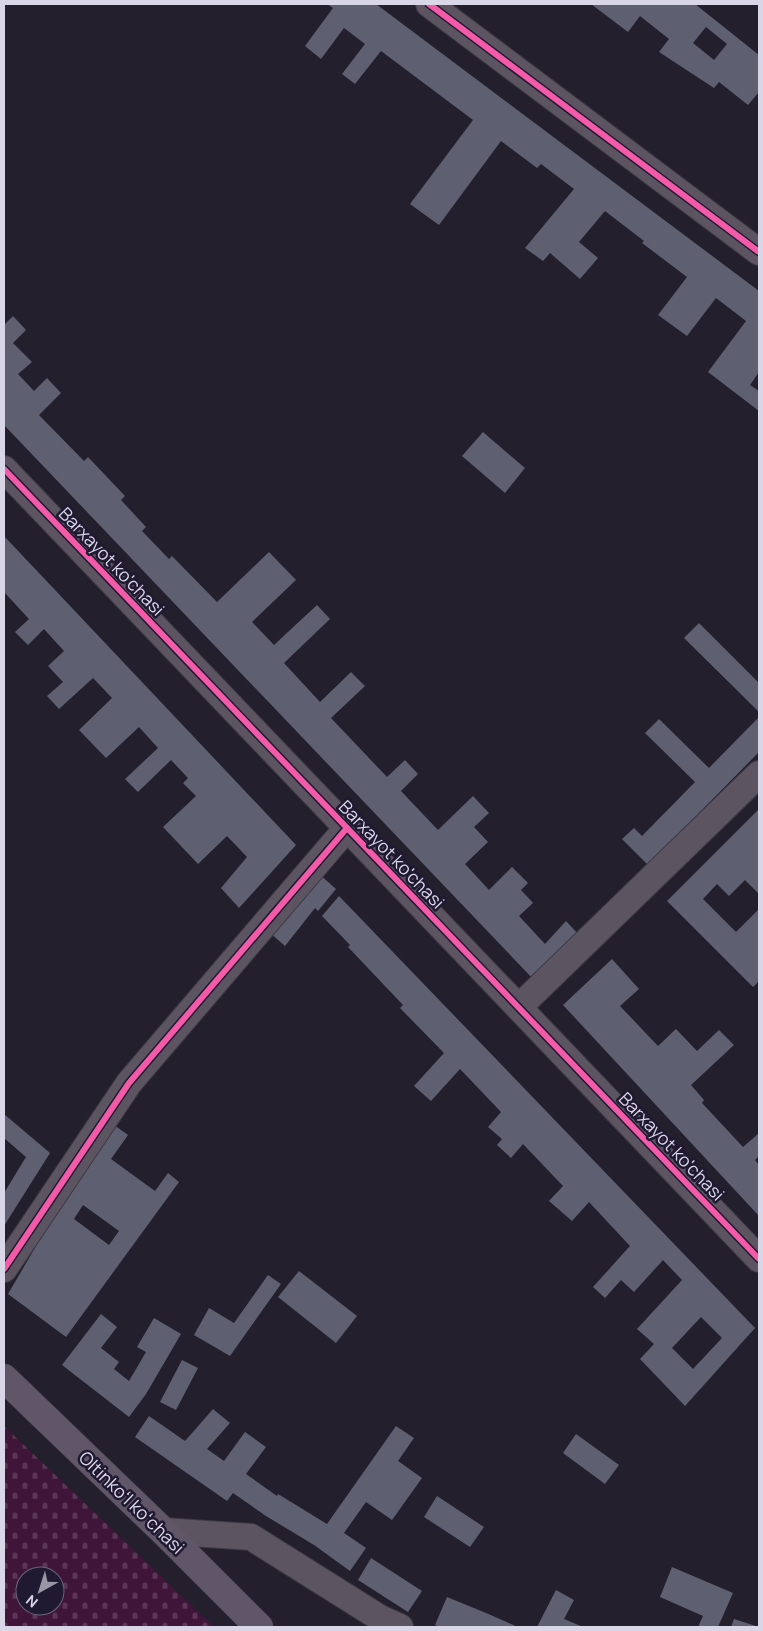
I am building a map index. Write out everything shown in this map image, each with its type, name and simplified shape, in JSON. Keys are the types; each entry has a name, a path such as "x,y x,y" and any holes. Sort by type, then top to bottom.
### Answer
{"main road":[{"name":"Oltinkoʻl koʻchasi","path":"4,1378 163,1531 259,1627"}],"street":[{"path":"429,4 759,252"},
{"name":"Barxayot ko'chasi","path":"4,469 759,1258"},
{"path":"519,1008 759,774"},
{"path":"4,1269 129,1083 347,828"},
{"path":"163,1531 251,1538 380,1618 400,1627"}],"green space":[{"path":"4,1426 214,1627 4,1627"}],"building":[{"path":"327,4 376,4 759,291 759,372 750,385 759,391 759,411 708,372 746,321 716,298 687,336 658,315 687,277 642,243 644,241 605,211 579,242 598,258 580,279 550,253 543,261 525,248 574,189 541,164 537,168 501,141 439,225 410,204 473,120 381,51 355,84 342,74 365,44 344,28 321,59 305,46 333,8"},
{"path":"591,4 695,4 759,55 759,92 748,105 719,82 714,88 659,52 669,39 640,16 628,32","holes":["706,27 727,44 714,60 693,43"]},
{"path":"13,316 26,330 13,343 32,362 18,374 34,391 47,378 61,393 39,415 84,461 88,457 125,496 121,500 146,527 142,531 169,559 172,556 217,602 269,552 296,580 252,622 274,645 317,605 330,619 284,663 320,702 351,672 365,686 331,718 387,777 405,760 418,774 401,791 438,830 473,796 489,813 474,827 488,842 465,864 489,890 512,867 528,883 521,890 533,903 519,916 545,944 566,921 579,935 534,980 4,425 4,325"},
{"path":"483,432 525,468 505,493 462,456"},
{"path":"4,536 296,845 239,908 221,888 247,857 227,836 198,864 163,827 196,796 183,783 188,778 171,760 138,792 125,779 158,748 139,727 106,758 79,730 112,698 93,678 59,709 47,696 63,682 48,666 64,651 44,629 28,645 15,632 29,619 4,592"},
{"path":"699,623 759,683 759,712 684,638"},
{"path":"759,717 759,752 648,865 622,839 634,828 642,836 695,782 645,733 659,719 709,768"},
{"path":"759,809 759,894 745,880 729,896 717,884 703,899 736,932 758,910 759,981 753,987 667,901"},
{"path":"318,873 336,889 318,911 315,908 285,946 269,932"},
{"path":"339,896 755,1328 685,1406 640,1359 654,1344 637,1329 682,1280 663,1260 634,1292 621,1280 605,1298 593,1287 630,1246 589,1202 572,1221 549,1201 563,1186 523,1144 511,1158 497,1145 502,1139 488,1127 501,1112 460,1069 431,1101 414,1086 444,1053 400,1008 403,1005 348,947 350,945 322,916","holes":["701,1317 722,1338 693,1369 672,1348"]},
{"path":"612,959 639,989 620,1006 658,1046 676,1029 697,1051 719,1030 734,1045 691,1085 704,1100 702,1103 743,1147 758,1134 759,1156 755,1160 759,1165 759,1216 563,1005"},
{"path":"4,1114 50,1153 4,1226 4,1193 26,1157 4,1138"},
{"path":"114,1125 128,1135 111,1159 155,1191 168,1173 179,1182 66,1337 8,1294 78,1174","holes":["83,1205 119,1231 109,1245 74,1219"]},
{"path":"299,1271 357,1316 336,1343 278,1297"},
{"path":"268,1275 281,1284 230,1356 194,1335 209,1308 234,1323"},
{"path":"101,1314 117,1327 101,1348 119,1362 114,1369 129,1381 146,1352 137,1347 154,1318 181,1334 146,1394 129,1417 62,1365"},
{"path":"182,1360 198,1368 176,1410 160,1402"},
{"path":"213,1409 230,1423 207,1449 224,1461 245,1432 266,1447 246,1474 277,1496 278,1494 327,1524 396,1426 414,1438 398,1461 422,1478 392,1520 366,1502 344,1533 366,1548 350,1571 314,1545 266,1516 233,1493 227,1501 135,1437 149,1416 185,1441"},
{"path":"576,1434 619,1465 605,1484 563,1453"},
{"path":"437,1496 484,1527 470,1547 424,1517"},
{"path":"371,1558 422,1591 408,1612 358,1580"},
{"path":"672,1567 733,1593 718,1627 698,1627 703,1616 660,1597"},
{"path":"556,1590 574,1600 564,1619 583,1627 537,1627"},
{"path":"447,1597 518,1627 440,1627 435,1625"},
{"path":"734,1619 759,1627 731,1627"}],"cycle path":[{"path":"429,4 759,252"},
{"path":"4,469 759,1259"},
{"path":"4,1269 129,1083 347,828"}]}
